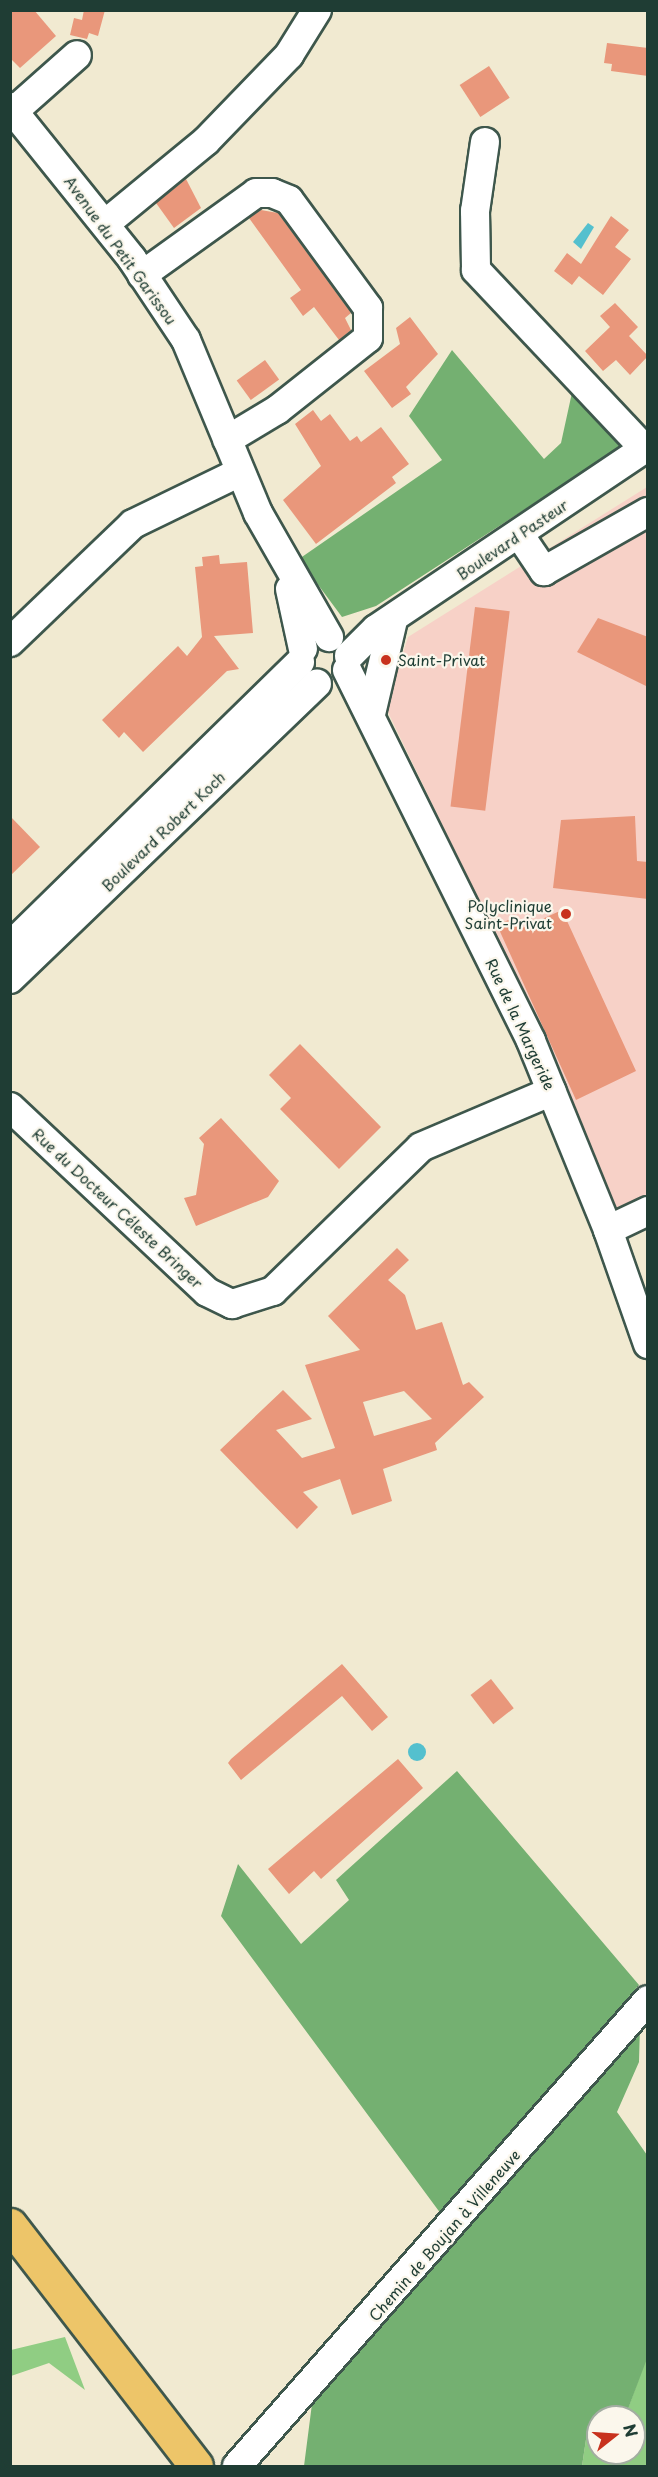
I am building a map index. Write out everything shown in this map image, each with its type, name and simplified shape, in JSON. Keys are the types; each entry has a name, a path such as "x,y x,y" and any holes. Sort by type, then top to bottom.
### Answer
{"main road":[{"path":"10,2225 196,2466"},
{"path":"10,2253 170,2466"}],"street":[{"path":"105,224 206,141 289,55 317,10"},
{"path":"12,109 77,55"},
{"name":"Avenue du Petit Garissou","path":"12,109 105,224 186,340 240,472 286,569 336,662"},
{"path":"485,142 475,211 476,270 646,447"},
{"path":"142,274 256,193 272,193 289,200 368,308 368,338 277,410 227,440"},
{"name":"Boulevard Pasteur","path":"336,662 384,625 646,447"},
{"path":"10,642 133,524 240,472"},
{"path":"519,534 544,571 648,512"},
{"name":"Avenue du Petit Garissou","path":"286,569 302,655"},
{"path":"370,714 384,625"},
{"name":"Boulevard Robert Koch","path":"10,946 302,655 314,639 336,662 10,979"},
{"path":"302,655 305,675 336,662"},
{"name":"Rue de la Margeride","path":"336,662 370,714 552,1090 608,1230 648,1344"},
{"name":"Rue du Docteur Céleste Bringer","path":"10,1107 207,1292 232,1304 273,1291 421,1147 552,1090"},
{"path":"608,1230 648,1211"},
{"name":"Chemin de Boujan à Villeneuve","path":"237,2466 648,2000"}],"shaded area":[{"name":"Polyclinique Saint-Privat","path":"647,487 647,1224 620,1235 535,1018 386,708 408,637"}],"green space":[{"path":"452,350 544,459 561,443 573,388 624,445 376,606 342,617 299,559 442,460 409,416"},
{"path":"457,1771 639,1985 441,2214 221,1916 238,1864 301,1944 349,1900 336,1880"},
{"path":"640,2026 639,2062 617,2112 647,2155 648,2356 630,2405 586,2405 586,2439 582,2466 304,2466 313,2396"},
{"path":"65,2337 85,2390 49,2363 11,2376 11,2350"},
{"path":"647,2356 647,2466 582,2466 586,2439 586,2465 646,2465 646,2405 629,2405"}],"water":[{"path":"588,223 594,227 581,249 573,242"},
{"path":"413,1743 421,1743 426,1748 424,1759 413,1761 408,1756 408,1748"}],"building":[{"path":"10,10 34,10 56,36 20,68 10,58"},
{"path":"84,10 105,10 98,36 89,33 87,39 70,35 74,18 82,20"},
{"path":"607,43 648,48 648,76 611,71 612,64 604,63"},
{"path":"489,66 510,98 480,117 460,85"},
{"path":"186,179 201,208 174,228 156,203"},
{"path":"261,210 278,213 351,313 345,318 351,330 339,340 314,307 303,316 290,298 301,290 249,218"},
{"path":"611,216 629,230 615,247 631,259 603,295 579,276 572,285 554,271 567,253 581,264"},
{"path":"615,303 638,327 629,336 648,356 630,375 616,360 603,371 585,351 610,327 600,316"},
{"path":"410,317 438,354 406,387 411,394 392,408 364,371 400,344 396,328"},
{"path":"265,360 279,379 251,400 237,381"},
{"path":"313,410 321,421 330,414 350,441 357,436 361,442 381,427 409,464 392,477 396,483 316,544 283,500 321,466 295,424"},
{"path":"219,555 220,564 247,562 253,633 214,636 239,669 227,671 143,752 124,732 119,738 102,720 178,646 187,656 202,637 195,567 203,566 202,557"},
{"path":"475,607 510,611 485,811 451,807"},
{"path":"598,618 648,637 648,687 577,652"},
{"path":"10,816 40,847 10,876"},
{"path":"635,816 637,861 648,862 648,899 553,888 561,820"},
{"path":"562,910 636,1071 576,1100 497,925 513,918 518,930"},
{"path":"300,1044 381,1127 339,1169 280,1109 291,1098 269,1075"},
{"path":"221,1118 279,1181 268,1197 196,1226 184,1198 196,1195 204,1144 199,1138"},
{"path":"397,1248 409,1260 388,1280 405,1295 416,1330 442,1322 463,1385 469,1382 484,1397 435,1443 437,1450 383,1469 392,1501 352,1515 340,1479 303,1492 318,1507 297,1529 220,1450 283,1390 312,1419 276,1430 302,1458 335,1448 305,1365 360,1350 328,1316","holes":["404,1391 432,1419 374,1436 363,1402"]},
{"path":"342,1664 388,1717 372,1731 342,1696 241,1780 228,1763 231,1759"},
{"path":"491,1679 514,1708 493,1724 471,1695"},
{"path":"398,1759 423,1788 321,1879 314,1871 289,1894 268,1869"}],"place":[{"name":"Saint-Privat","path":"386,660"},
{"name":"Polyclinique Saint-Privat","path":"566,914"}]}
